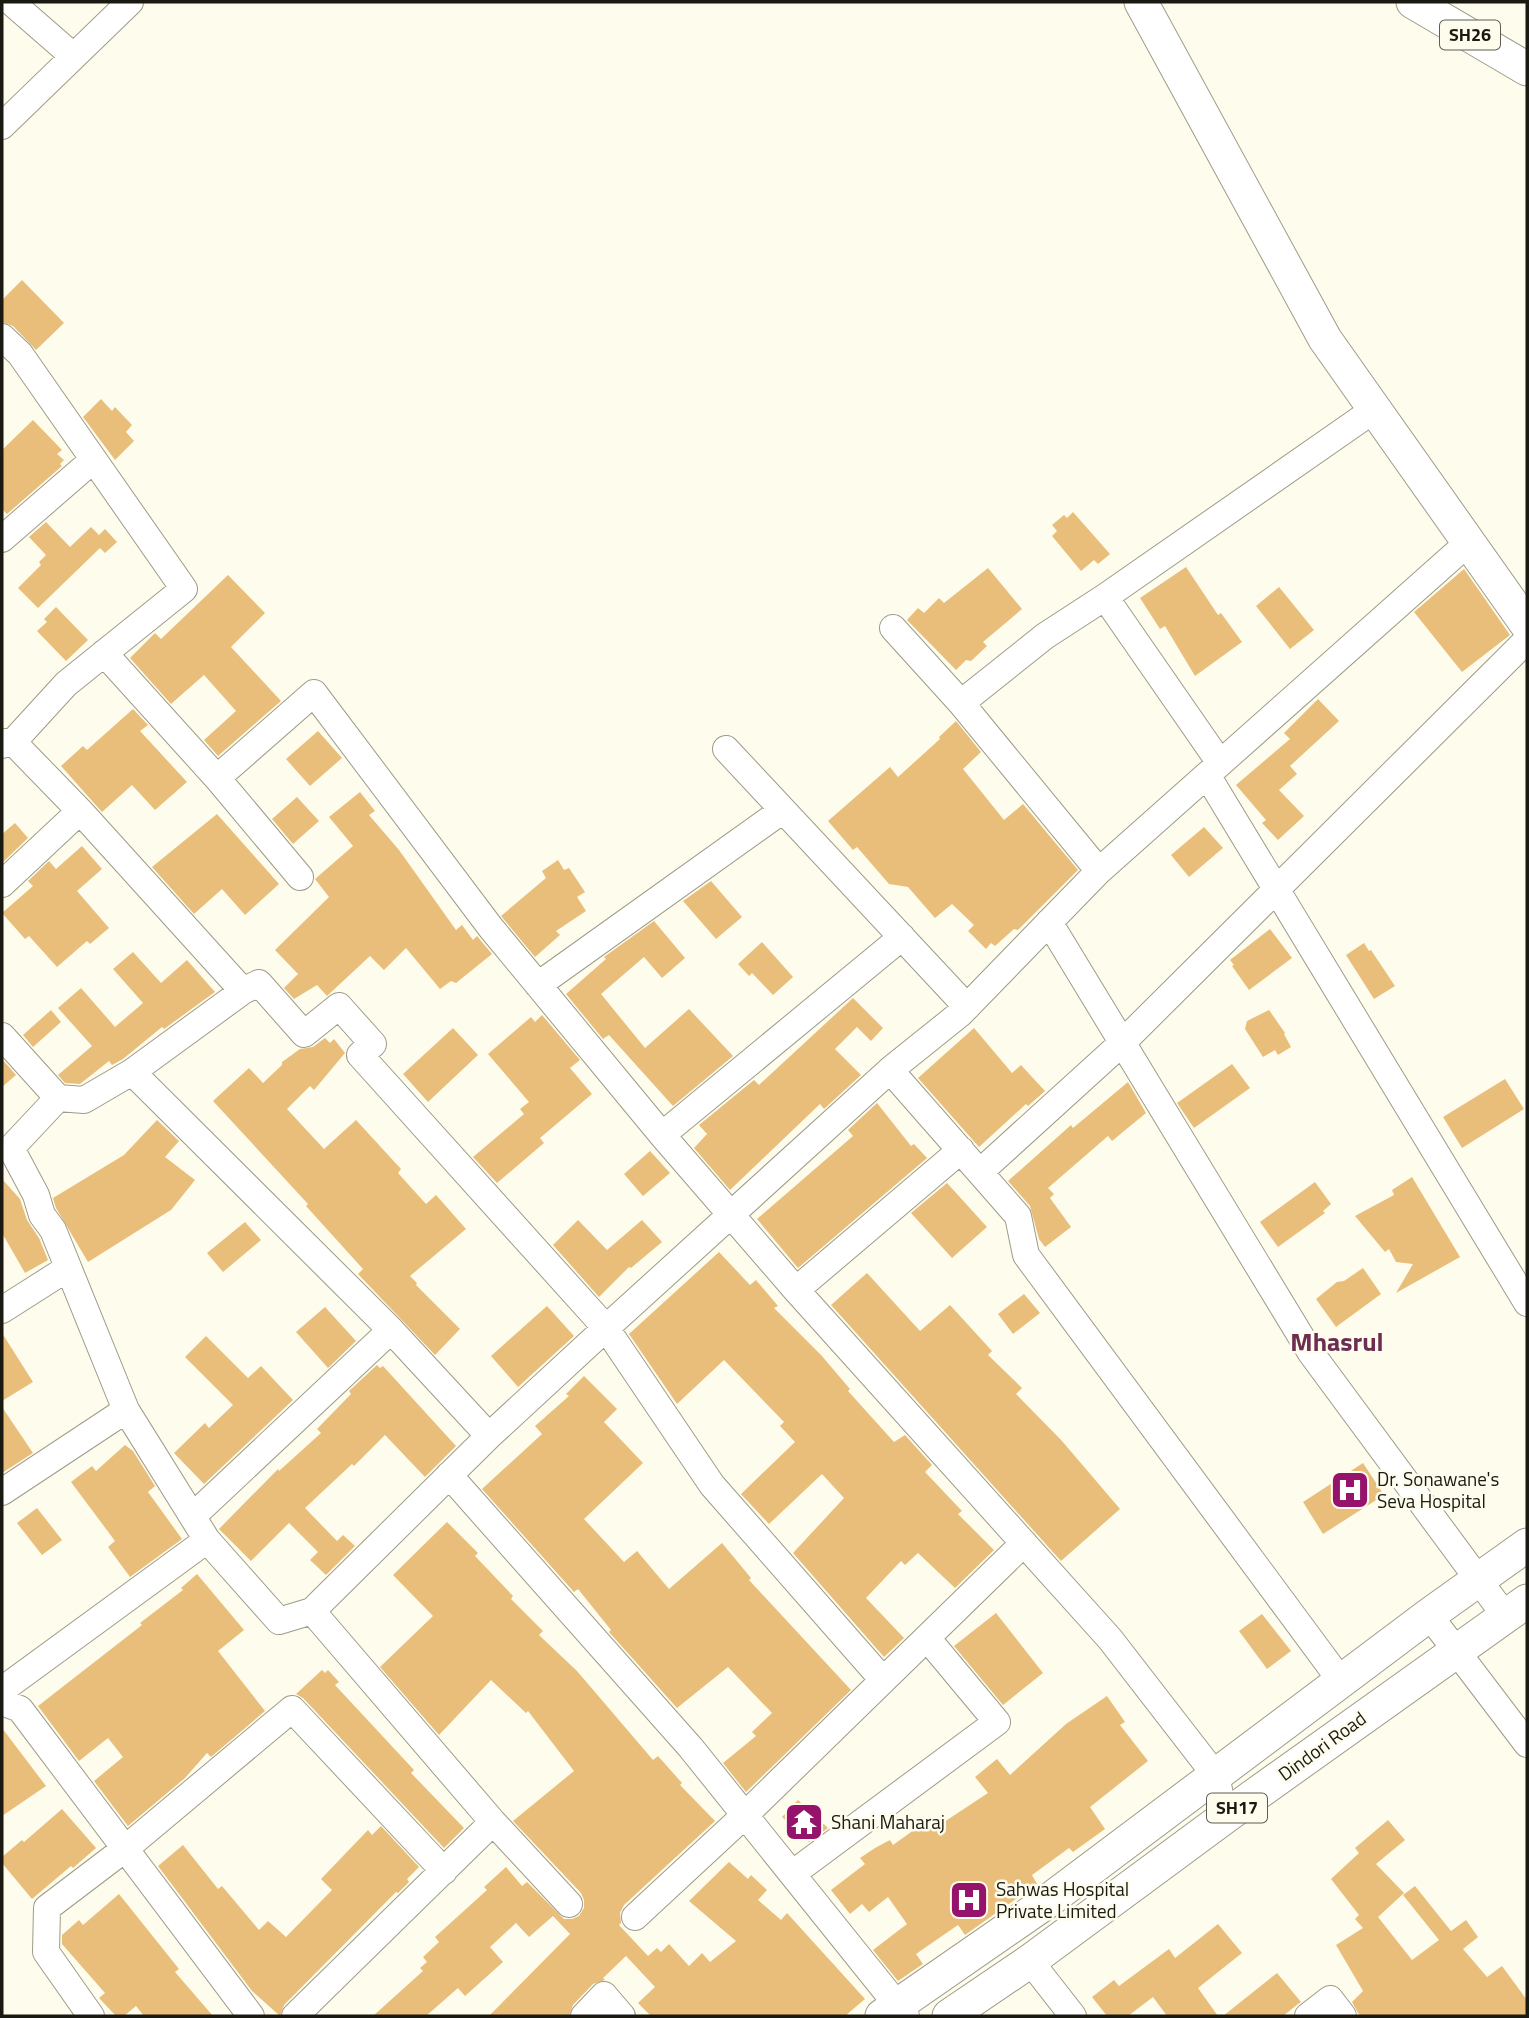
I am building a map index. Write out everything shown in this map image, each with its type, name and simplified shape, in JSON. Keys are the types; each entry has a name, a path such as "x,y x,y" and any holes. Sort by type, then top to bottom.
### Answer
{"main road":[{"path":"1140,2 1325,338 1527,625"},
{"name":"SH26","path":"1413,2 1527,69"},
{"path":"894,2012 1048,1901 1340,1681 1527,1545"},
{"name":"Dindori Road","path":"948,2016 1030,1961 1225,1817 1517,1609"}],"street":[{"path":"11,2 73,56"},
{"path":"2,126 130,2"},
{"path":"2,337 20,354 184,589 66,684 7,744 80,811 243,991"},
{"path":"961,703 1045,636 1375,409"},
{"path":"2,539 93,460"},
{"path":"58,1098 6,1152 36,1195 42,1216 52,1230 126,1409 207,1540 279,1621 312,1611 489,1436 606,1328 890,1070 967,1007 1100,871 1469,542"},
{"path":"1105,597 1214,769 1276,889 1527,1303"},
{"path":"893,628 961,703 1100,871"},
{"path":"980,1172 1122,1043 1527,640"},
{"path":"104,653 217,778 300,877"},
{"path":"217,778 314,693 491,928 662,1135 796,1290 1110,1639 1216,1776 1225,1817"},
{"path":"726,750 967,1007"},
{"path":"538,985 783,810"},
{"path":"2,884 80,811"},
{"path":"1049,922 1311,1353 1478,1579 1517,1609"},
{"path":"662,1135 902,937"},
{"path":"2,1036 58,1098 84,1100 132,1072 243,991 259,983 304,1034 339,1006 373,1044 360,1055 606,1328 712,1485 883,1680"},
{"path":"890,1070 1018,1216 1026,1255 1340,1681"},
{"path":"132,1072 391,1330 489,1436"},
{"path":"796,1290 961,1150"},
{"path":"2,1310 68,1268"},
{"path":"192,1516 391,1330"},
{"path":"2,1492 126,1409"},
{"path":"449,1475 691,1748 792,1874 894,2012"},
{"path":"2,1690 207,1540"},
{"path":"635,1917 745,1815 1024,1543"},
{"path":"312,1611 493,1822 569,1904"},
{"path":"1429,1615 1527,1744"},
{"path":"792,1874 997,1722 927,1638"},
{"path":"2,1702 20,1709 251,2016"},
{"path":"91,2016 46,1952 47,1908 126,1848 292,1709 444,1871"},
{"path":"295,2016 493,1822"},
{"path":"1030,1961 1073,2016"},
{"path":"584,2016 604,1995 622,2016"},
{"path":"1308,2016 1330,1999 1343,2016"}],"building":[{"path":"22,280 64,323 36,350 13,326 2,322 2,300"},
{"path":"101,399 112,411 115,407 132,425 126,432 134,441 115,460 83,417"},
{"path":"33,420 62,450 57,454 64,460 60,464 62,466 7,514 2,509 2,450"},
{"path":"1073,512 1110,554 1098,564 1094,560 1081,571 1052,536 1057,531 1052,525 1064,515 1067,518"},
{"path":"46,522 70,547 91,527 99,535 105,529 117,542 105,553 100,548 38,608 18,588 41,565 39,562 46,555 29,537"},
{"path":"1186,567 1218,615 1221,613 1242,642 1195,676 1165,626 1160,629 1140,598"},
{"path":"988,568 1022,609 983,642 987,646 971,661 966,660 956,670 907,620 918,608 924,613 939,598 944,603"},
{"path":"1464,569 1510,635 1462,672 1414,612"},
{"path":"228,575 265,613 231,647 281,701 218,756 204,740 236,711 204,675 171,704 130,658 155,633 161,639"},
{"path":"1279,587 1314,630 1290,649 1256,606"},
{"path":"56,607 88,640 66,661 37,631 47,622 44,619"},
{"path":"1318,699 1339,721 1290,766 1297,774 1279,790 1304,816 1278,840 1262,823 1266,820 1236,785 1290,739 1284,733"},
{"path":"133,709 148,725 140,731 187,782 155,810 132,785 102,812 61,766 83,746 87,750"},
{"path":"956,721 981,752 963,769 1004,820 1023,804 1078,870 1018,930 1014,929 995,946 991,943 986,949 968,931 974,925 952,904 935,918 908,887 889,884 857,847 853,850 828,821 890,767 898,777"},
{"path":"318,731 342,758 310,786 286,759"},
{"path":"360,792 375,811 369,815 399,850 456,930 462,925 473,940 477,936 492,954 456,983 451,981 440,989 406,948 384,970 370,956 327,996 317,985 294,999 284,988 298,974 275,950 329,897 315,879 353,846 329,817"},
{"path":"297,797 319,821 293,844 272,819"},
{"path":"217,814 279,884 245,915 222,889 194,914 152,867"},
{"path":"15,823 28,838 2,863 2,834"},
{"path":"1204,827 1223,848 1189,877 1171,855"},
{"path":"82,846 102,869 77,891 109,928 90,944 87,941 57,967 29,936 25,939 2,913 33,886 28,881 49,861 56,869"},
{"path":"558,860 564,870 569,868 585,892 577,897 586,911 556,931 560,935 535,957 501,916 546,878 542,871"},
{"path":"711,881 742,917 716,939 683,901"},
{"path":"654,921 685,958 662,978 644,957 601,994 645,1048 689,1009 733,1056 673,1106 609,1035 603,1039 566,994 606,959 604,957"},
{"path":"1270,929 1292,958 1249,990 1230,960"},
{"path":"762,942 793,977 773,995 752,973 749,976 738,964"},
{"path":"1364,943 1395,986 1374,999 1346,955"},
{"path":"133,952 161,983 187,960 215,992 164,1029 162,1027 123,1059 112,1065 109,1061 80,1084 65,1083 58,1075 92,1046 58,1008 81,988 115,1027 143,1003 113,969"},
{"path":"853,998 883,1028 871,1041 857,1027 835,1049 861,1075 824,1109 820,1104 730,1190 694,1148 707,1134 699,1125 754,1080 759,1085"},
{"path":"51,1010 61,1022 33,1047 23,1035"},
{"path":"1269,1010 1291,1047 1278,1055 1275,1050 1263,1057 1245,1029 1247,1021"},
{"path":"542,1015 580,1060 570,1068 592,1094 540,1138 544,1143 497,1183 473,1157 524,1114 520,1109 529,1102 488,1054 531,1017 535,1022"},
{"path":"453,1028 478,1055 428,1102 403,1074"},
{"path":"974,1028 1012,1073 1021,1065 1045,1091 1028,1106 1026,1104 979,1147 918,1078"},
{"path":"325,1038 330,1043 334,1039 345,1053 314,1090 310,1086 287,1109 324,1149 356,1120 401,1169 398,1173 426,1204 436,1195 466,1229 410,1276 460,1329 435,1355 358,1274 363,1269 306,1206 308,1204 213,1101 249,1068 263,1083 282,1062 300,1049 313,1047"},
{"path":"2,1059 16,1075 2,1087"},
{"path":"1232,1064 1250,1088 1194,1128 1177,1103"},
{"path":"1505,1079 1524,1109 1462,1148 1443,1117"},
{"path":"1128,1082 1146,1113 1112,1141 1108,1136 1048,1188 1054,1194 1050,1198 1071,1227 1045,1247 1039,1239 1030,1206 1008,1181 1071,1125 1073,1128"},
{"path":"877,1103 911,1146 914,1144 927,1158 798,1268 757,1219 853,1136 848,1130"},
{"path":"157,1120 179,1141 165,1157 195,1180 171,1210 88,1262 56,1208 53,1198 124,1155"},
{"path":"650,1151 670,1173 643,1196 624,1174"},
{"path":"1412,1177 1460,1257 1396,1293 1413,1264 1396,1262 1389,1249 1385,1252 1355,1216 1394,1195 1392,1190"},
{"path":"2,1179 20,1199 27,1220 39,1238 48,1260 25,1273 2,1233"},
{"path":"1315,1182 1331,1204 1323,1211 1325,1213 1278,1247 1260,1222"},
{"path":"947,1183 987,1227 952,1258 911,1213"},
{"path":"578,1220 607,1250 642,1220 662,1242 629,1267 599,1297 553,1245"},
{"path":"245,1222 261,1240 223,1272 207,1253"},
{"path":"719,1252 750,1285 756,1280 778,1306 774,1308 821,1355 850,1389 848,1391 894,1442 905,1435 932,1465 925,1472 962,1511 958,1514 994,1550 955,1588 918,1553 905,1565 901,1561 866,1598 904,1638 884,1657 793,1553 844,1498 822,1474 769,1524 741,1494 795,1442 780,1426 784,1422 724,1360 677,1404 629,1334"},
{"path":"1363,1268 1381,1294 1336,1327 1316,1299 1337,1282 1344,1281"},
{"path":"867,1273 920,1331 950,1305 992,1351 988,1355 1022,1388 1016,1394 1062,1441 1120,1509 1061,1561 831,1305"},
{"path":"1024,1294 1040,1313 1013,1334 998,1314"},
{"path":"547,1306 574,1336 518,1387 491,1356"},
{"path":"325,1307 356,1341 328,1368 296,1332"},
{"path":"2,1333 33,1382 2,1401"},
{"path":"206,1336 248,1378 261,1366 293,1400 204,1484 174,1453 205,1423 209,1428 233,1405 185,1357"},
{"path":"377,1365 380,1368 383,1366 456,1446 425,1477 385,1435 305,1508 337,1541 343,1535 355,1546 326,1575 310,1560 318,1552 289,1523 251,1561 219,1529 278,1469 279,1471 321,1433 317,1429 351,1394 349,1391"},
{"path":"584,1376 617,1409 604,1422 643,1463 584,1519 624,1562 637,1551 669,1589 722,1543 751,1578 749,1580 851,1690 746,1792 723,1763 756,1736 752,1732 772,1713 728,1667 677,1708 609,1632 611,1630 578,1589 574,1592 482,1489 542,1434 535,1426 569,1396 566,1394"},
{"path":"2,1407 33,1453 2,1473"},
{"path":"125,1445 133,1451 155,1486 148,1492 182,1539 130,1577 108,1547 115,1541 71,1482 92,1466 96,1471"},
{"path":"1363,1463 1384,1495 1323,1534 1303,1502"},
{"path":"37,1508 62,1540 42,1555 17,1523"},
{"path":"447,1522 478,1553 475,1556 513,1596 511,1599 543,1631 539,1635 577,1671 653,1760 658,1756 682,1783 680,1785 715,1821 624,1905 619,1925 648,1956 657,1948 661,1952 669,1944 689,1966 702,1953 710,1962 736,1941 689,1901 729,1862 748,1879 751,1875 767,1890 758,1900 781,1920 787,1913 865,1999 845,2016 651,2016 638,2003 655,1987 626,1956 603,1978 605,1980 593,1984 573,2005 569,2016 489,2016 570,1934 553,1916 529,1937 516,1923 490,1947 503,1962 465,1996 458,1988 426,2016 373,2016 423,1971 420,1968 427,1962 423,1957 439,1942 435,1937 487,1890 484,1887 506,1867 522,1886 527,1882 564,1919 579,1916 584,1908 581,1893 513,1821 574,1771 528,1711 526,1713 491,1680 439,1735 380,1667 433,1616 393,1575"},
{"path":"197,1574 244,1630 218,1651 265,1711 211,1757 207,1753 185,1778 128,1826 94,1781 123,1757 108,1738 79,1761 38,1706 142,1625 140,1623 183,1590 181,1588"},
{"path":"996,1613 1043,1673 1003,1705 954,1646"},
{"path":"1262,1614 1291,1651 1267,1669 1239,1631"},
{"path":"322,1670 325,1673 328,1670 339,1682 335,1685 414,1770 411,1773 464,1828 444,1848 303,1698 296,1694"},
{"path":"1107,1696 1125,1722 1120,1725 1148,1761 1090,1807 1105,1829 1073,1852 1069,1848 1032,1875 1037,1884 965,1935 958,1925 916,1954 923,1964 898,1981 873,1950 907,1924 888,1897 869,1912 862,1904 850,1914 831,1890 865,1864 860,1858 875,1848 890,1840 893,1845 932,1817 938,1826 988,1793 975,1777 997,1759 1010,1775 1066,1724"},
{"path":"2,1728 46,1786 2,1816"},
{"name":"Shani Maharaj","path":"798,1800 828,1828 809,1842 782,1817"},
{"path":"62,1809 96,1848 32,1899 2,1863 2,1857"},
{"path":"1388,1820 1405,1840 1376,1864 1404,1893 1378,1917 1412,1960 1439,1940 1403,1895 1415,1886 1451,1931 1466,1920 1478,1937 1463,1949 1487,1977 1502,1966 1527,2000 1527,2016 1361,2016 1358,2013 1352,2002 1363,1991 1336,1945 1363,1928 1355,1919 1359,1915 1331,1879 1359,1853 1355,1848"},
{"path":"381,1826 419,1867 407,1879 409,1882 284,2005 280,2016 252,1991 158,1866 183,1845 218,1889 222,1886 259,1930 268,1921 286,1937 332,1890 321,1879 368,1830 372,1835"},
{"path":"119,1894 179,1969 175,1972 213,2016 144,2016 136,2006 124,2016 116,2016 99,1998 105,1993 62,1944 62,1935 79,1920 83,1925"},
{"path":"1218,1924 1242,1953 1198,1988 1218,2016 1167,2016 1153,1997 1128,2016 1107,2016 1092,1997 1114,1980 1119,1986 1169,1949 1175,1958"},
{"path":"1277,1973 1301,2002 1283,2016 1223,2016"}],"place":[{"name":"Dr. Sonawane's Seva Hospital","path":"1350,1490"},
{"name":"Shani Maharaj","path":"804,1822"},
{"name":"Sahwas Hospital Private Limited","path":"969,1900"}],"district":[{"name":"Mhasrul","path":"1337,1342"}]}
